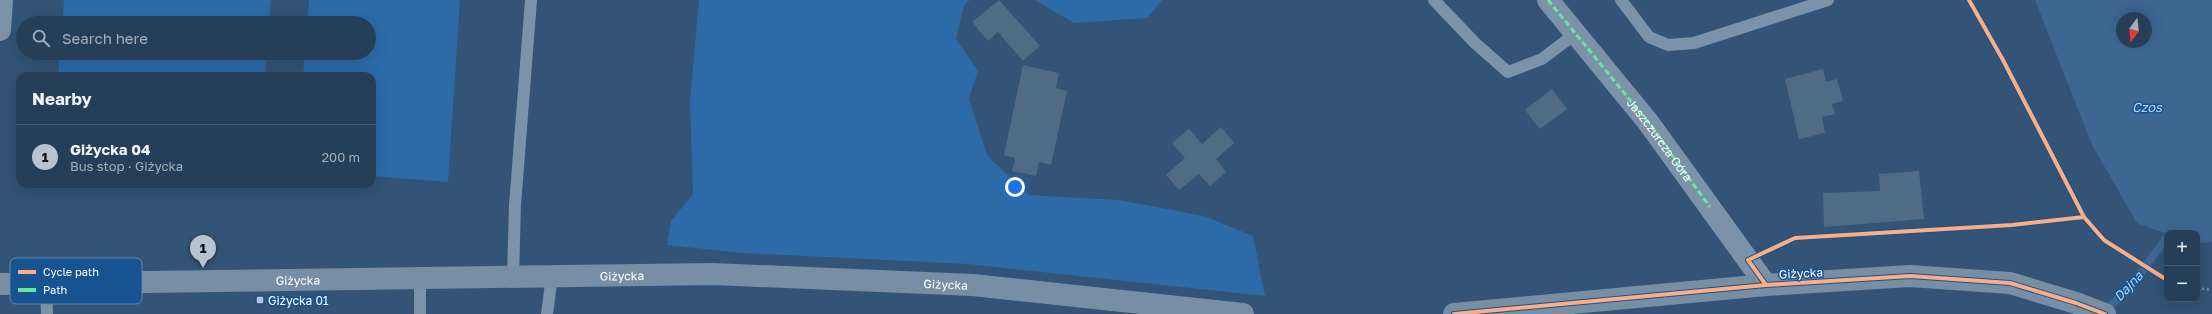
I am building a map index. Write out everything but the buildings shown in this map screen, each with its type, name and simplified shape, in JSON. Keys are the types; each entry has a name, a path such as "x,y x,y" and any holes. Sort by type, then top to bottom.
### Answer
{"street":[{"path":"0,30 2,0"},
{"name":"Jaszczurcza Góra","path":"1548,0 1648,122 1766,285"},
{"name":"Giżycka","path":"142,282 713,274 973,285 1243,314"},
{"name":"Giżycka","path":"1454,314 1766,285 1910,276 2010,284 2076,303 2105,314"}],"lane":[{"path":"512,277 515,205 531,0"},
{"path":"1434,0 1475,43 1508,72 1542,59 1575,34"},
{"path":"1621,0 1649,37 1668,45 1694,43 1828,0"},
{"path":"547,314 552,276"},
{"path":"420,278 420,314"}],"path":[{"path":"1969,0 2003,60 2084,217 2104,240 2164,278"},
{"path":"1765,252 1795,238 2012,225 2084,217"},
{"path":"2200,288 2212,290"}],"shaded area":[{"path":"64,0 271,0 270,16 63,16"},
{"path":"309,0 460,0 448,182 376,176 376,72 303,72 304,60 376,60 376,16 308,16"},
{"path":"699,0 970,0 964,5 956,39 978,71 969,99 987,155 1028,195 1119,200 1204,216 1253,236 1265,296 968,264 743,253 667,245 671,221 693,194 690,101"},
{"path":"1035,0 1162,0 1147,18 1074,23"},
{"path":"59,60 266,60 265,72 58,72"}],"water":[{"name":"Czos","path":"2035,0 2212,0 2212,242 2200,243 2200,230 2164,230 2164,233 2137,223 2092,145"}],"waterway":[{"name":"Dajna","path":"2103,312 2129,289 2164,241"}],"marked path":[{"path":"1548,0 1648,122 1710,207"}],"cycle path":[{"path":"1969,0 2003,60 2084,217 2104,240 2164,278"},
{"path":"1766,285 1748,260 1795,238 2012,225 2084,217"},
{"path":"1454,314 1766,285 1910,276 2010,283 2076,303 2105,314"}],"place":[{"name":"Giżycka 04","path":"203,268"},
{"name":"Giżycka 01","path":"260,300"}]}
